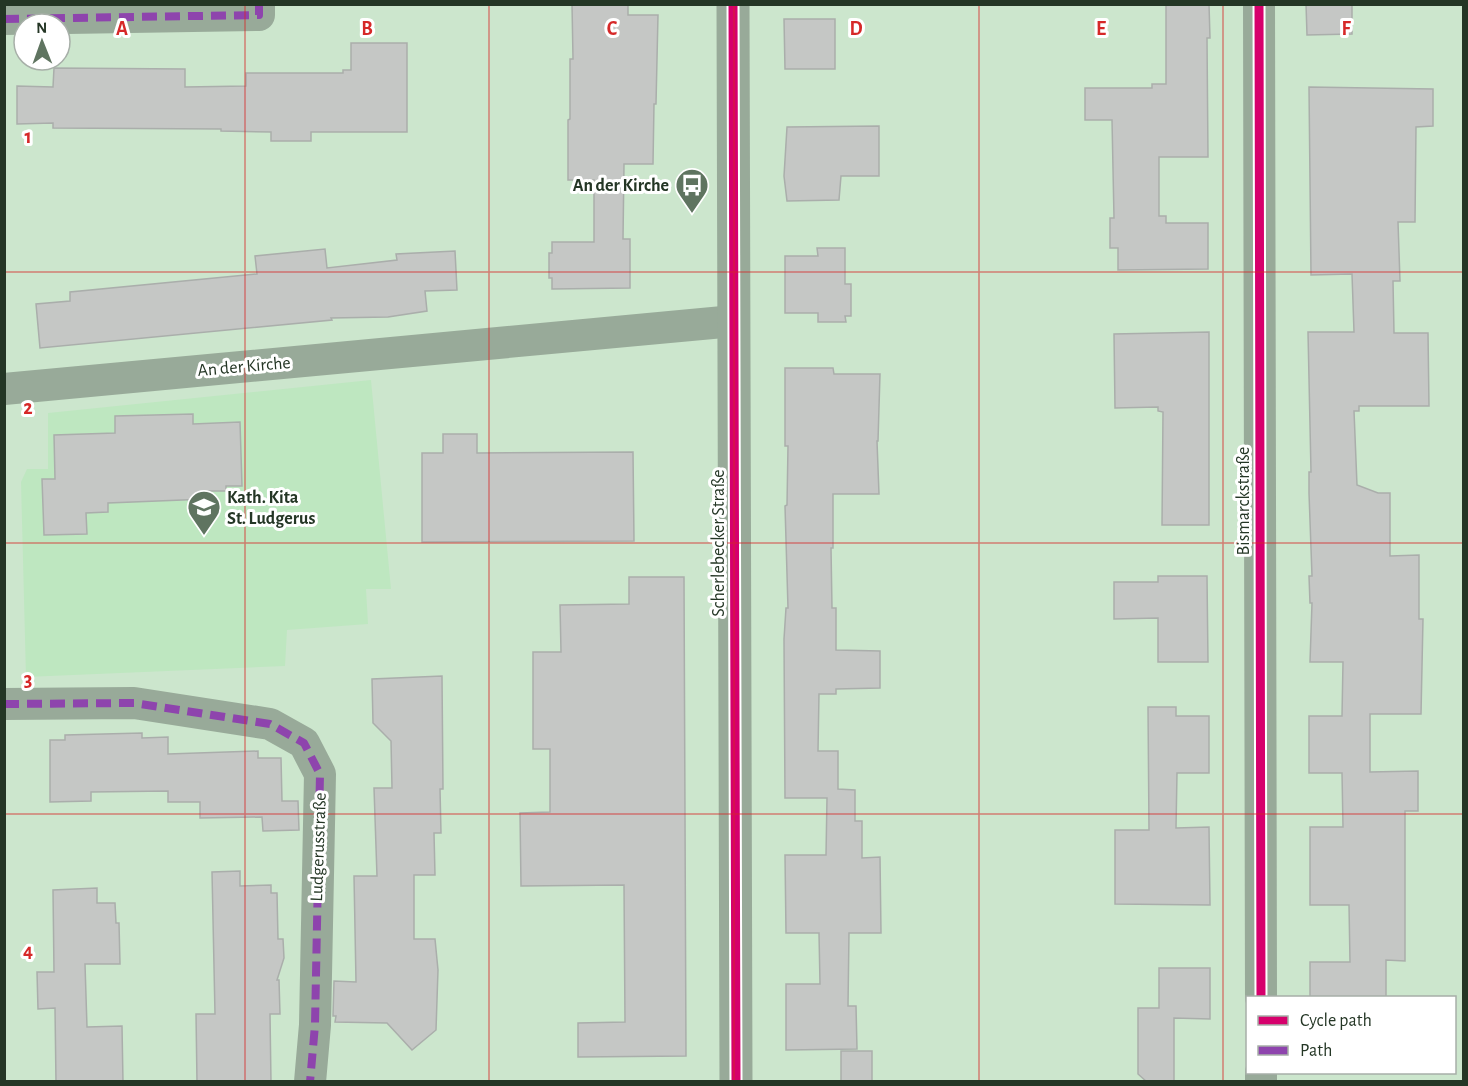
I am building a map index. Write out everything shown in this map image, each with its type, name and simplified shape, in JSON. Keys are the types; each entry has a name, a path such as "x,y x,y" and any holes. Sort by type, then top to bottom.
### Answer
{"street":[{"path":"4,19 259,15 259,4"},
{"name":"Scherlebecker Straße","path":"733,4 736,1082"},
{"name":"Bismarckstraße","path":"1259,4 1261,996"},
{"name":"An der Kirche","path":"4,388 734,321"},
{"name":"Ludgerusstraße","path":"4,704 134,703 270,724 304,743 320,774 315,1025 310,1082"}],"shaded area":[{"name":"Kath. Kita St. Ludgerus","path":"371,380 391,589 366,589 368,624 287,630 285,666 26,677 21,482 27,469 48,469 48,413"}],"building":[{"path":"572,4 628,4 628,15 658,15 653,164 624,164 623,239 630,239 630,288 552,289 552,278 549,278 549,253 552,253 552,242 594,242 594,180 568,180 570,59 573,59"},
{"path":"1166,4 1209,4 1208,157 1159,157 1159,216 1166,216 1166,223 1208,223 1208,269 1118,270 1118,248 1110,248 1110,218 1114,218 1112,120 1085,120 1085,88 1152,88 1152,84 1166,84"},
{"path":"1306,4 1352,4 1352,34 1307,35"},
{"path":"784,19 835,19 835,69 785,69"},
{"path":"351,43 407,43 407,132 311,132 311,141 271,141 271,132 221,131 221,129 53,128 53,123 17,124 17,86 53,87 54,72 72,72 72,68 185,69 185,87 246,86 246,73 343,73 343,70 351,70"},
{"path":"1309,87 1433,89 1433,126 1416,127 1415,222 1398,222 1400,281 1393,281 1394,333 1428,333 1429,406 1359,406 1359,411 1354,411 1357,485 1378,493 1390,493 1390,556 1419,555 1419,619 1423,619 1421,714 1370,714 1370,772 1418,771 1418,811 1405,811 1405,961 1386,960 1386,996 1310,996 1310,962 1350,962 1349,905 1310,905 1310,827 1343,827 1342,773 1309,773 1309,716 1342,716 1343,662 1310,662 1312,603 1310,603 1309,576 1312,576 1308,332 1354,332 1352,274 1311,275"},
{"path":"879,126 879,176 841,176 839,200 787,201 784,176 787,127"},
{"path":"817,248 845,248 845,284 851,284 851,316 845,316 846,322 818,322 818,313 785,313 785,256 818,256"},
{"path":"325,249 327,268 397,260 396,254 455,251 457,290 425,291 427,311 388,317 331,318 332,320 40,348 36,304 70,301 70,292 257,274 255,256"},
{"path":"1209,332 1209,525 1162,525 1163,412 1158,411 1158,407 1115,408 1114,334"},
{"path":"785,368 833,368 834,374 880,374 877,441 879,494 833,494 833,548 831,548 832,608 836,608 836,650 880,651 880,688 836,689 836,694 819,694 818,751 838,751 838,789 855,790 855,821 862,821 862,858 880,857 881,933 849,933 848,1006 856,1006 857,1049 786,1050 786,984 820,984 819,933 786,933 785,855 826,855 827,798 785,798 784,639 786,608 788,608 785,506 787,505 788,446 785,446"},
{"path":"193,414 193,424 240,422 242,486 226,486 226,491 207,491 207,499 108,503 108,512 86,513 87,534 44,535 42,479 55,479 54,435 115,433 115,416"},
{"path":"443,434 477,434 477,453 633,452 634,541 422,542 422,453 443,453"},
{"path":"1158,576 1207,576 1208,662 1158,662 1158,618 1114,619 1114,582 1158,582"},
{"path":"629,577 684,577 686,1056 578,1057 578,1023 625,1022 624,885 521,886 520,813 550,812 550,749 533,749 533,652 561,652 560,605 629,604"},
{"path":"442,676 441,833 434,833 435,875 414,875 414,939 435,939 438,970 436,1030 412,1050 387,1023 335,1022 336,1016 333,1016 334,981 356,982 354,876 377,876 374,788 392,788 391,741 373,723 372,679"},
{"path":"1148,707 1176,707 1176,716 1209,716 1209,773 1177,773 1176,828 1209,827 1210,905 1115,904 1115,830 1149,830"},
{"path":"142,733 142,738 168,737 168,754 258,751 258,758 281,758 282,801 298,801 299,830 263,831 262,817 200,818 200,802 168,802 168,791 91,792 91,801 50,802 50,740 65,740 65,735"},
{"path":"240,871 240,886 271,885 271,893 277,893 278,939 283,939 284,958 277,980 279,980 280,1014 270,1014 271,1082 197,1082 196,1014 215,1014 212,872"},
{"path":"97,888 97,903 115,903 116,923 119,923 120,964 85,964 87,1027 122,1026 123,1082 56,1082 55,1008 38,1009 37,972 54,972 53,890"},
{"path":"1159,968 1210,968 1210,1019 1174,1018 1174,1082 1147,1082 1138,1074 1138,1008 1159,1008"},
{"path":"841,1051 872,1051 872,1082 841,1082"}],"marked path":[{"path":"4,19 259,15 259,4"},
{"path":"4,704 134,703 270,724 304,743 320,774 315,1025 310,1082"}],"cycle path":[{"path":"733,4 736,1082"},
{"path":"1259,4 1261,996"}],"place":[{"name":"An der Kirche","path":"692,214"},
{"name":"Kath. Kita St. Ludgerus","path":"204,536"}]}
